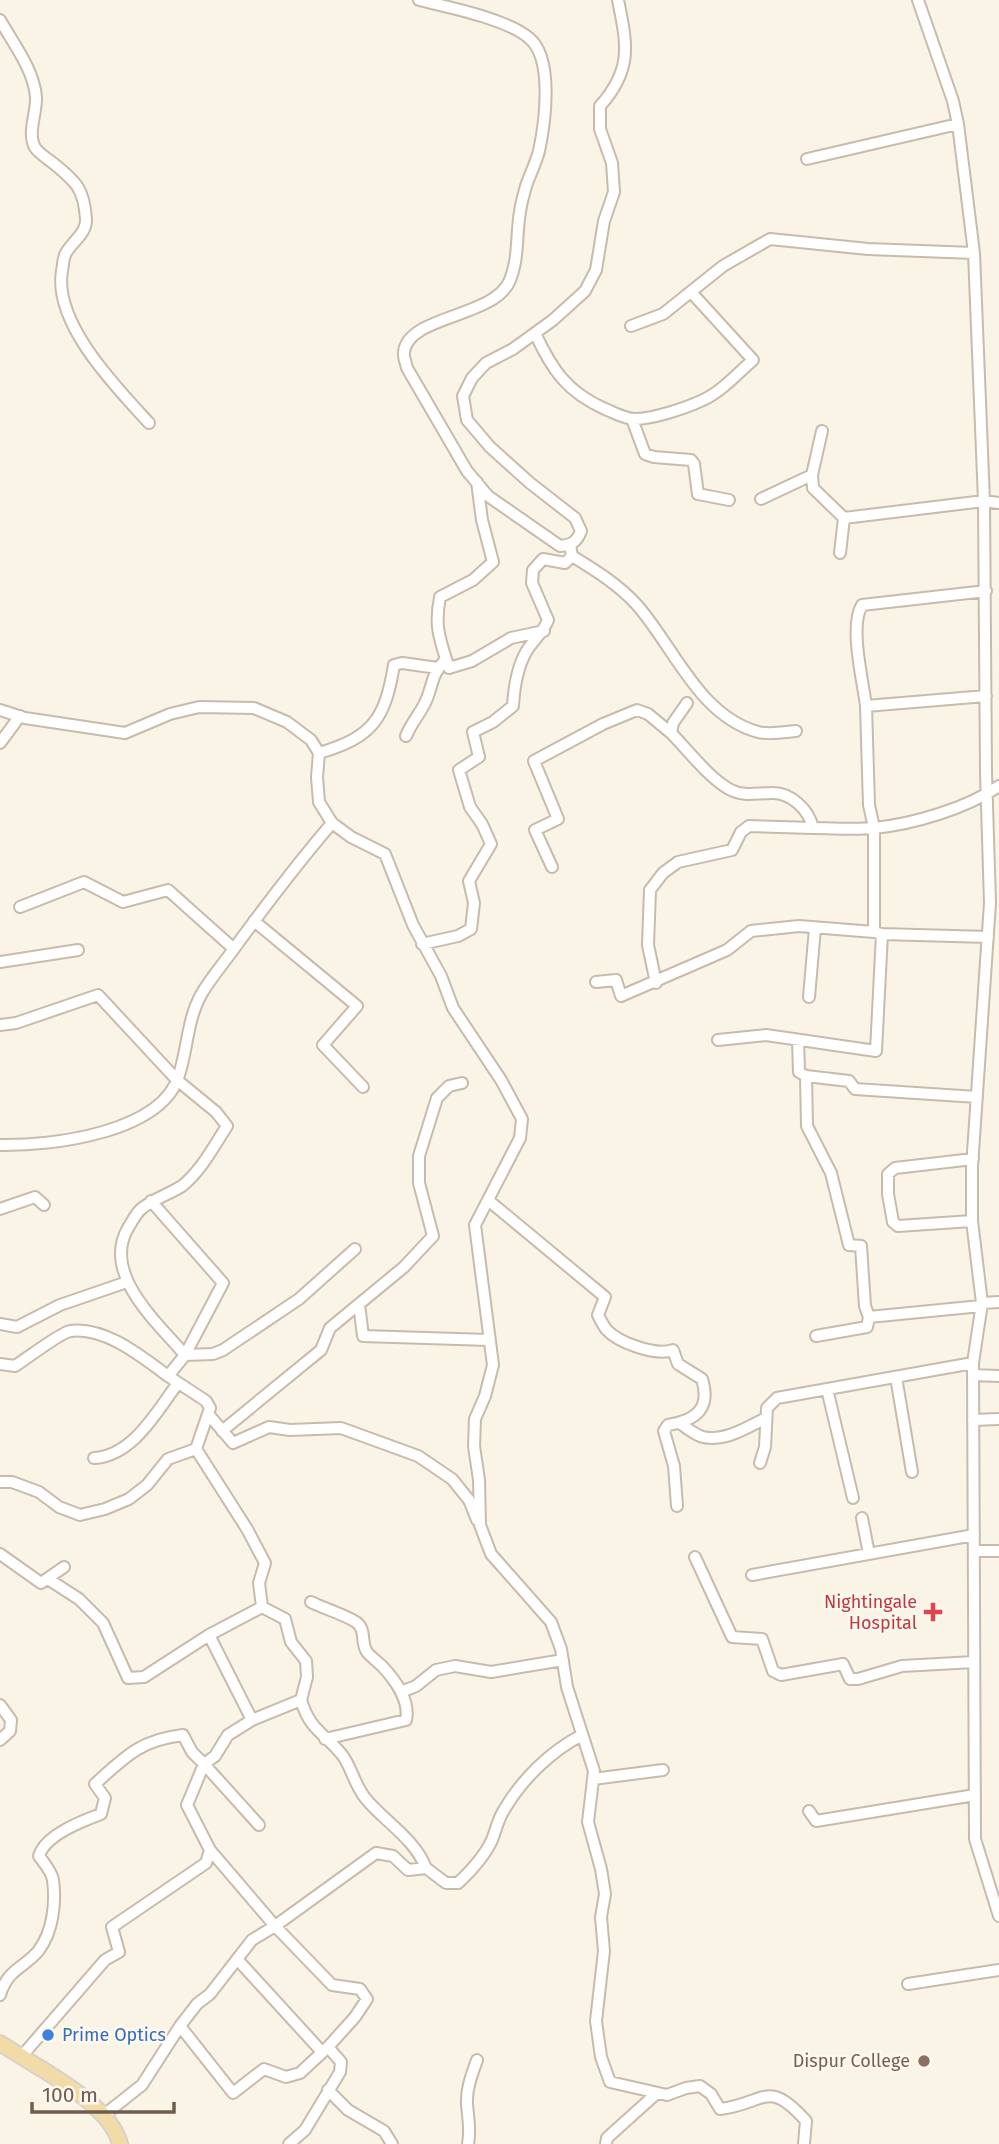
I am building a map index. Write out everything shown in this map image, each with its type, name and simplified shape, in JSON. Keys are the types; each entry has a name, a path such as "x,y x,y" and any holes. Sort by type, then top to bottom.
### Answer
{"main road":[{"path":"0,2043 72,2087 117,2130 120,2144"}],"street":[{"path":"419,0 504,24 529,38 539,50 544,71 545,112 539,152 520,212 510,282 498,295 473,309 424,328 411,337 404,352 407,368 467,471 488,496 571,551 636,604 692,683 714,706 730,718 760,733 796,731"},
{"path":"422,944 458,936 471,929 474,903 469,880 491,844 470,807 459,770 479,757 473,732 493,722 513,706 516,679 526,652 544,631 548,620 532,583 533,570 543,559 565,563 581,531 575,518 490,447 467,419 463,396 472,377 486,363 535,333 585,291 596,270 604,221 614,192 612,163 600,129 600,106 610,95 625,66 625,36 618,0"},
{"path":"918,0 953,101 974,253 984,501 990,903 973,1158 972,1222 981,1304 973,1369 975,1839 999,1916"},
{"path":"0,20 33,85 36,97 32,134 35,148 80,188 86,223 78,240 65,254 61,275 67,316 98,361 149,423"},
{"path":"807,159 958,124"},
{"path":"631,326 663,314 723,266 770,239 868,249 974,253"},
{"path":"535,333 547,360 571,389 592,403 632,419 662,414 704,400 753,360 691,292"},
{"path":"632,419 645,454 691,460 694,464 698,494 729,500"},
{"path":"822,431 812,475 813,488 844,518"},
{"path":"761,499 812,475"},
{"path":"477,482 482,520 493,562 473,580 440,597 436,619 439,641 449,668 472,661 511,638 544,631"},
{"path":"844,518 984,501 999,503"},
{"path":"840,553 844,518"},
{"path":"719,1040 766,1035 876,1051 878,933 874,828 869,805 866,706 857,613 862,605 986,591"},
{"path":"407,736 423,706 432,675 446,659"},
{"path":"319,753 358,738 373,725 386,704 394,665 402,663 438,668"},
{"path":"866,706 986,696"},
{"path":"671,733 673,723 687,703"},
{"path":"0,710 20,716 125,733 170,714 199,707 254,708 287,722 311,740 319,753 319,802 332,823 351,837 385,854 422,944 440,976 453,1008 501,1080 522,1119 520,1138 475,1226 492,1365 485,1396 475,1419 474,1446 479,1480 480,1525"},
{"path":"552,867 535,830 558,819 534,761 603,724 637,710 648,714 671,733 717,781 732,791 748,795 774,792 795,801 810,814 813,828"},
{"path":"0,743 20,716"},
{"path":"656,982 648,945 649,890 663,873 678,862 732,850 741,832 749,826 874,828 925,818 987,794 999,786"},
{"path":"0,1145 64,1141 99,1134 147,1113 164,1100 177,1080 194,1010 202,993 288,875 332,823"},
{"path":"20,907 84,882 123,902 168,890 234,949"},
{"path":"254,921 357,1006 323,1045 363,1087"},
{"path":"596,982 615,980 621,996 727,950 751,931 799,926 878,933 988,937"},
{"path":"809,997 816,928"},
{"path":"0,962 78,950"},
{"path":"0,1025 16,1023 98,995 177,1080 216,1112 227,1126 205,1160 182,1185 151,1201 137,1212 121,1240 120,1258 127,1282 143,1306 185,1355"},
{"path":"798,1040 799,1072 806,1076 849,1081 855,1089 977,1097"},
{"path":"806,1076 807,1126 831,1173 849,1245 861,1246 865,1306 869,1317 867,1326 816,1336"},
{"path":"222,1430 321,1350 330,1328 404,1268 433,1236 419,1183 419,1156 437,1098 449,1086 462,1083"},
{"path":"972,1222 898,1226 893,1222 888,1174 895,1168 973,1158"},
{"path":"0,1209 35,1197 44,1205"},
{"path":"488,1200 605,1297 598,1315 607,1331 632,1346 666,1353 673,1350 678,1364 702,1379 706,1391 705,1405 698,1413 679,1423 668,1425 664,1432 674,1466 677,1506"},
{"path":"151,1201 223,1283 185,1355 168,1376"},
{"path":"185,1355 213,1354 223,1350 299,1299 355,1249"},
{"path":"0,1324 10,1328 17,1327 60,1306 127,1282"},
{"path":"869,1317 999,1302"},
{"path":"359,1304 363,1336 489,1340"},
{"path":"0,1364 15,1366 68,1331 92,1332 127,1349 206,1401 210,1408 196,1449 168,1460 147,1485 129,1499 105,1509 80,1515 59,1507 39,1492 12,1482 0,1482"},
{"path":"760,1463 765,1447 767,1408 777,1398 896,1377 973,1369 999,1376"},
{"path":"896,1377 912,1472"},
{"path":"94,1458 104,1458 122,1450 139,1434 178,1382"},
{"path":"827,1389 853,1498"},
{"path":"209,1415 233,1443 269,1427 290,1430 341,1428 418,1456 452,1479 469,1500 491,1554 551,1622 561,1649 567,1687 594,1771 588,1822 605,1894 601,1917 604,1951 597,2021 601,2057 610,2082 667,2095 700,2086 711,2094 720,2109 734,2108 758,2098 773,2096 789,2102 806,2121 804,2144"},
{"path":"679,1423 701,1437 710,1437 737,1433 766,1418"},
{"path":"973,1420 999,1419"},
{"path":"196,1449 247,1529 265,1563 259,1583 262,1607"},
{"path":"862,1518 869,1554"},
{"path":"752,1575 974,1535"},
{"path":"974,1551 999,1551"},
{"path":"0,1554 41,1583 64,1567"},
{"path":"695,1557 732,1637 762,1639 773,1671 781,1675 843,1664 850,1678 858,1679 902,1666 974,1662"},
{"path":"48,1579 79,1599 103,1623 128,1678 144,1676 209,1635 262,1607"},
{"path":"311,1602 358,1623 363,1632 363,1643 367,1652 385,1669 401,1692 408,1711 406,1720 325,1739"},
{"path":"262,1607 285,1619 291,1642 306,1661 307,1677 301,1700 306,1716 342,1755 366,1798 405,1837 426,1868 446,1884 458,1883 475,1867 491,1841 502,1811 522,1784 546,1760 582,1735"},
{"path":"209,1635 251,1720"},
{"path":"401,1692 416,1686 436,1670 455,1666 491,1672 563,1660"},
{"path":"180,2026 233,2093 264,2069 286,2077 300,2073 355,2017 367,1999 360,1989 332,1985 275,1926 210,1850 187,1805 204,1764 215,1756 229,1735 251,1720 301,1700"},
{"path":"0,1705 11,1720 10,1731 0,1740"},
{"path":"0,1995 13,1971 38,1951 51,1926 53,1878 39,1856 42,1847 76,1823 101,1814 105,1798 95,1784 129,1752 164,1737 183,1735 192,1752 259,1825"},
{"path":"593,1779 663,1770"},
{"path":"809,1811 816,1821 975,1795"},
{"path":"21,2057 105,1960 119,1952 112,1927 206,1863 210,1850"},
{"path":"104,2115 142,2085 180,2026 197,2004 210,1994 251,1940 275,1926 376,1853 393,1856 408,1870 426,1868"},
{"path":"237,1959 341,2062 340,2072 305,2130 289,2144"},
{"path":"908,1984 999,1970"},
{"path":"468,2144 471,2129 467,2102 470,2079 477,2060"},
{"path":"328,2090 348,2110 384,2131 392,2144"},
{"path":"606,2144 607,2138 657,2093"}],"place":[{"name":"Nightingale Hospital","path":"933,1612"},
{"name":"Prime Optics","path":"48,2035"},
{"name":"Dispur College","path":"924,2061"}]}
